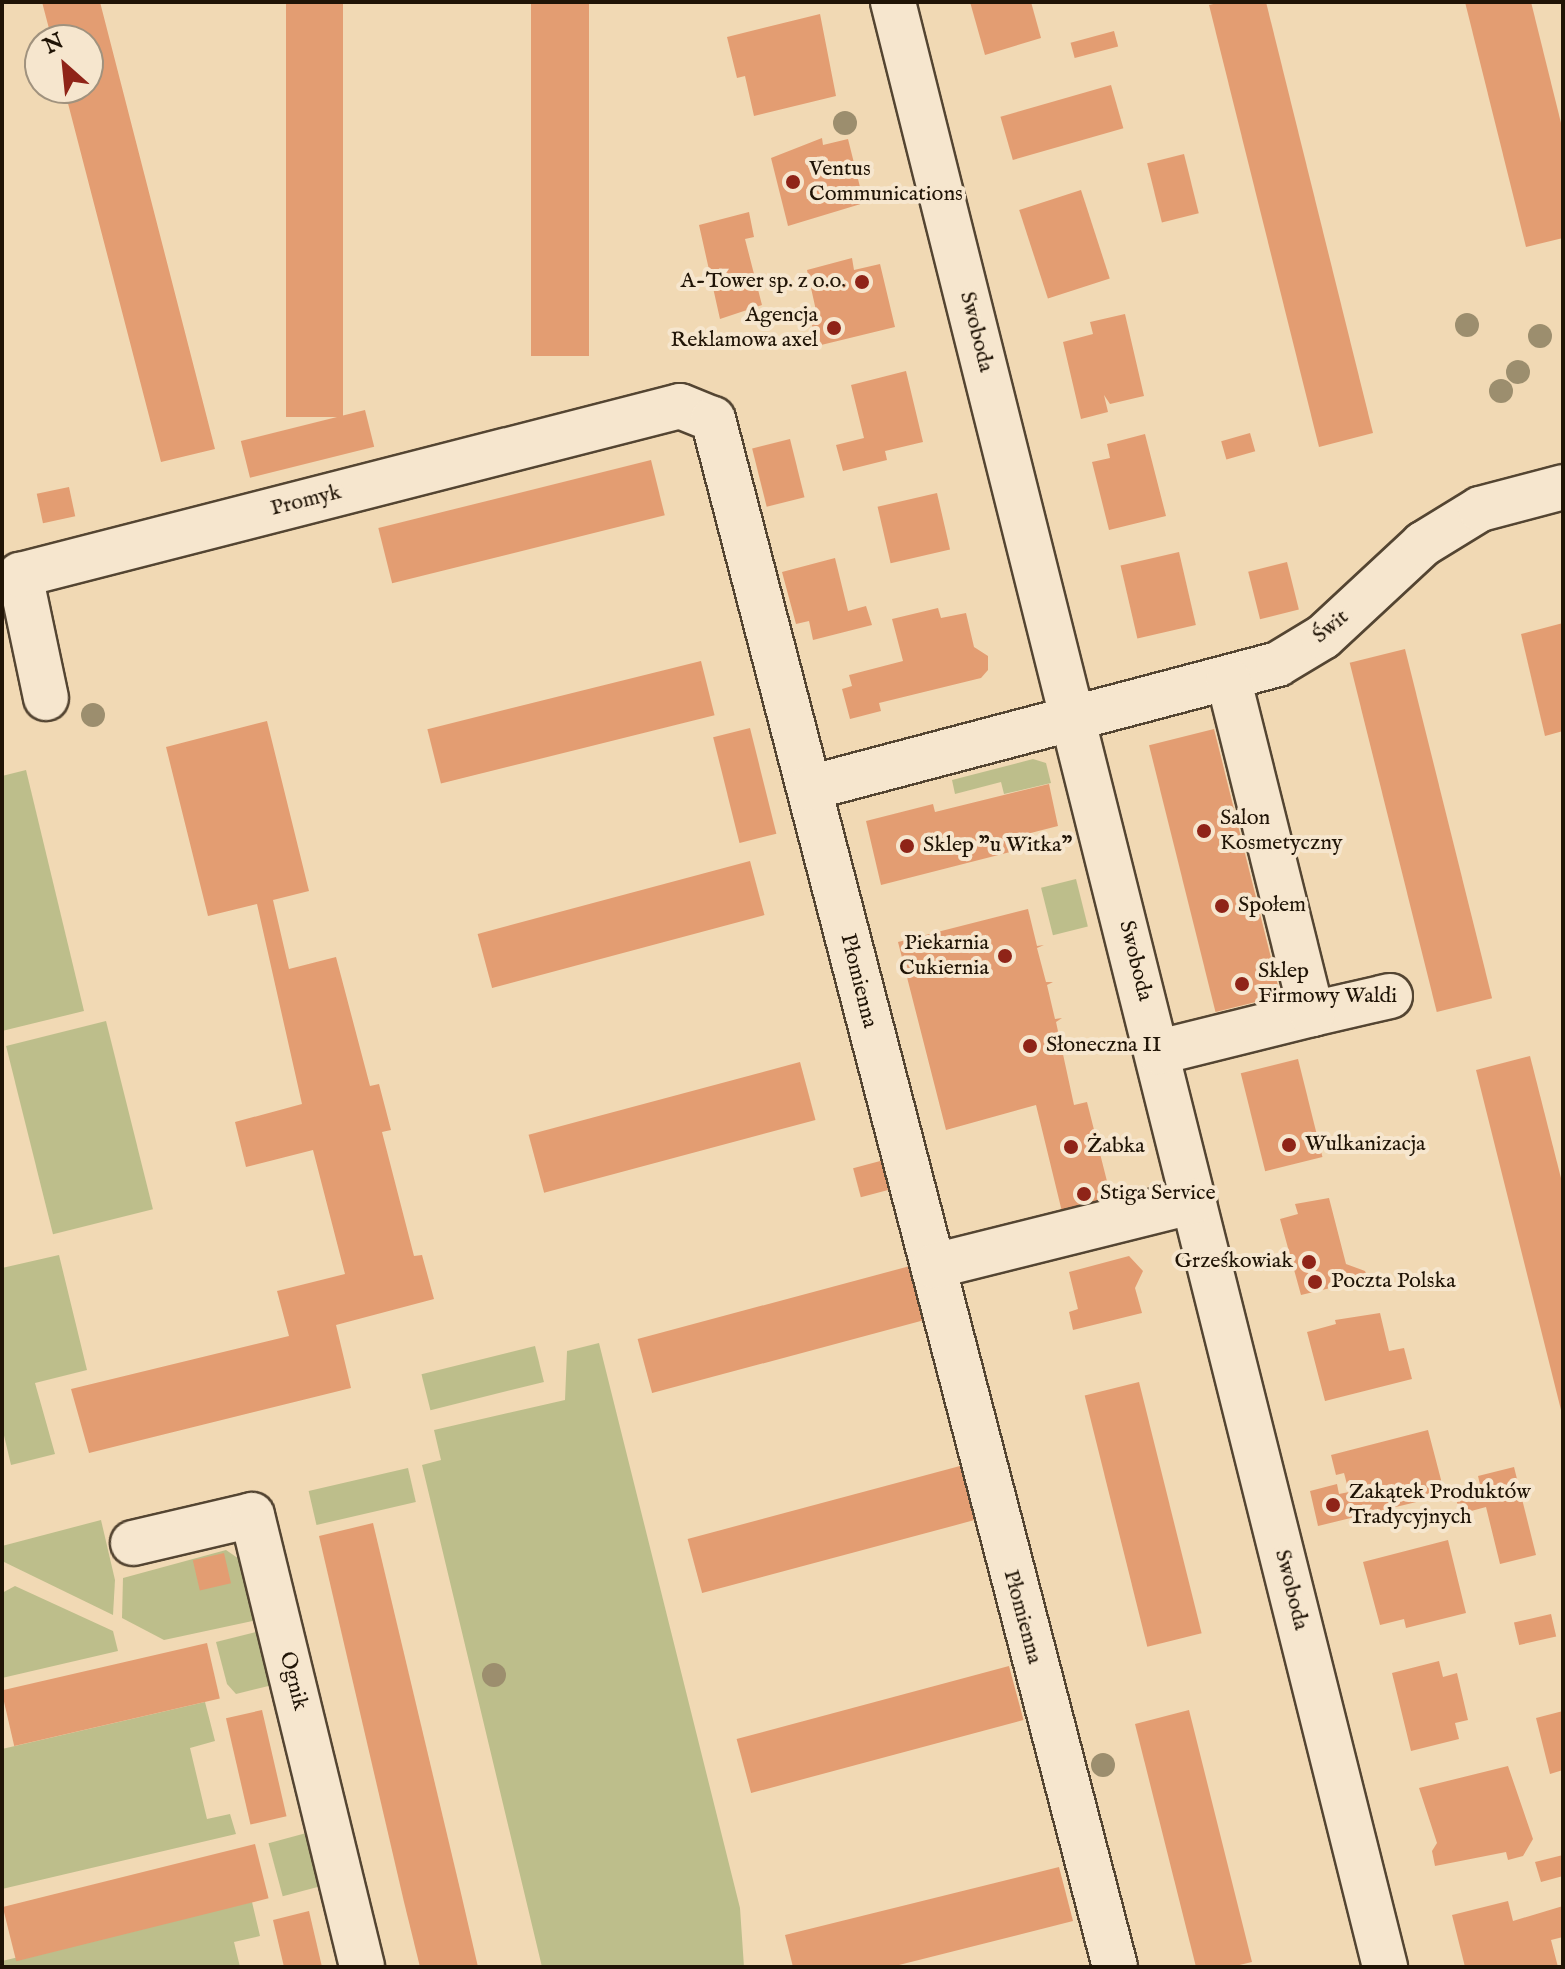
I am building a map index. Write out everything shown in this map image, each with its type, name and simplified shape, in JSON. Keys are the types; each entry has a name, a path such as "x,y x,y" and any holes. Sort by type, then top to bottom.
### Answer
{"street":[{"name":"Swoboda","path":"893,2 1159,1052 1385,1967"},
{"name":"Promyk","path":"46,698 20,575 680,406 713,419"},
{"name":"Płomienna","path":"713,419 1115,1967"},
{"name":"Świt","path":"1074,720 1229,680 1278,664 1323,637 1423,544 1480,509 1563,487"},
{"path":"1229,680 1312,1014"},
{"path":"809,788 1074,720"},
{"path":"1159,1052 1390,996"},
{"path":"934,1266 1194,1201"},
{"name":"Ognik","path":"133,1543 252,1515 362,1967"}],"green space":[{"path":"1033,759 1046,763 1051,783 1004,794 1001,782 955,794 952,780"},
{"path":"26,770 84,1011 2,1031 2,776"},
{"path":"1076,879 1088,927 1053,935 1041,888"},
{"path":"106,1021 153,1209 53,1234 6,1046"},
{"path":"59,1255 87,1370 35,1383 55,1454 11,1465 2,1427 2,1268"},
{"path":"599,1343 740,1908 744,1967 542,1967 422,1465 441,1460 434,1430 565,1400 567,1351"},
{"path":"535,1346 544,1382 430,1410 421,1374"},
{"path":"408,1468 416,1502 316,1525 309,1491"},
{"path":"101,1520 115,1580 113,1615 2,1561 2,1546"},
{"path":"226,1550 245,1563 266,1618 164,1640 122,1618 123,1578"},
{"path":"15,1586 113,1631 118,1651 2,1678 2,1593"},
{"path":"268,1629 281,1683 236,1694 227,1684 216,1642"},
{"path":"205,1702 215,1741 190,1748 207,1819 230,1814 236,1834 2,1889 2,1749"},
{"path":"310,1832 324,1885 283,1896 268,1843"},
{"path":"252,1902 260,1936 234,1942 240,1967 2,1967 2,1961"}],"building":[{"path":"42,2 100,2 215,449 161,462 68,104 104,104 104,24 48,24"},
{"path":"286,2 343,2 343,417 286,417"},
{"path":"531,2 589,2 589,356 531,356"},
{"path":"970,2 1031,2 1041,38 985,55"},
{"path":"1266,2 1373,433 1319,447 1209,5"},
{"path":"1465,2 1531,2 1563,131 1563,238 1526,247"},
{"path":"820,14 836,96 754,116 745,76 737,78 727,37"},
{"path":"1114,31 1118,46 1075,58 1071,43"},
{"path":"1111,85 1123,128 1013,160 1000,117"},
{"path":"822,138 823,145 848,139 864,203 788,226 771,158"},
{"path":"1184,154 1199,213 1162,222 1147,163"},
{"path":"1081,190 1110,278 1048,299 1019,210"},
{"path":"749,212 754,237 745,239 762,305 720,319 699,225"},
{"path":"852,258 854,270 880,264 895,327 817,346 810,317 817,315 807,270"},
{"path":"1125,314 1144,396 1110,404 1104,395 1108,412 1081,419 1063,342 1093,334 1090,322"},
{"path":"906,371 923,442 885,451 887,460 843,471 836,445 864,438 851,385"},
{"path":"365,410 374,447 250,478 241,441"},
{"path":"1250,433 1255,451 1226,460 1221,441"},
{"path":"1145,434 1166,516 1109,530 1092,462 1110,458 1107,444"},
{"path":"790,439 805,497 767,507 752,448"},
{"path":"651,460 665,515 392,583 378,528"},
{"path":"69,487 75,516 43,523 37,494"},
{"path":"937,493 950,550 891,563 878,507"},
{"path":"1179,552 1196,625 1137,639 1121,565"},
{"path":"835,558 848,611 866,606 872,625 813,640 809,621 796,624 782,572"},
{"path":"1287,562 1299,610 1260,619 1248,572"},
{"path":"938,608 941,618 966,613 974,647 988,656 988,670 981,678 879,703 881,711 850,719 842,689 852,686 849,675 903,661 892,619"},
{"path":"1563,623 1563,731 1545,736 1521,634"},
{"path":"1405,649 1492,998 1437,1012 1350,663"},
{"path":"701,661 715,715 441,784 427,729"},
{"path":"267,721 309,891 273,900 289,969 336,957 370,1086 379,1084 391,1130 382,1132 414,1256 422,1255 434,1299 336,1325 351,1388 89,1453 71,1389 289,1336 277,1291 345,1274 313,1150 246,1167 235,1122 302,1104 257,904 208,916 166,747"},
{"path":"750,728 776,834 739,843 713,737"},
{"path":"1214,729 1281,996 1216,1012 1149,745"},
{"path":"1049,784 1058,826 1015,837 1018,850 881,885 866,821 933,804 935,812"},
{"path":"750,861 764,915 492,988 478,934"},
{"path":"1028,909 1037,946 1044,945 1037,948 1046,982 1053,982 1047,985 1055,1019 1062,1018 1056,1022 1074,1105 1087,1102 1114,1209 1064,1220 1036,1105 946,1130 898,942"},
{"path":"1530,1056 1563,1186 1562,1414 1476,1070"},
{"path":"1298,1059 1322,1157 1265,1171 1241,1073"},
{"path":"800,1062 816,1120 544,1193 529,1135"},
{"path":"884,1160 892,1189 861,1197 853,1168"},
{"path":"1329,1198 1346,1264 1365,1271 1368,1279 1301,1295 1280,1219 1298,1214 1295,1204"},
{"path":"1129,1256 1143,1271 1135,1288 1142,1313 1073,1330 1069,1312 1078,1309 1069,1272"},
{"path":"910,1266 924,1320 652,1393 638,1339"},
{"path":"1380,1313 1389,1351 1404,1348 1412,1379 1325,1401 1307,1332 1336,1324 1335,1320"},
{"path":"1139,1382 1202,1633 1147,1647 1085,1396"},
{"path":"1428,1430 1445,1495 1318,1526 1310,1491 1337,1484 1339,1494 1349,1492 1344,1473 1336,1475 1331,1455"},
{"path":"960,1466 974,1520 702,1593 688,1539"},
{"path":"1514,1467 1536,1555 1500,1564 1486,1507 1460,1514 1456,1499 1482,1493 1478,1476"},
{"path":"373,1523 478,1967 420,1967 404,1902 319,1536"},
{"path":"1448,1540 1466,1613 1406,1628 1404,1619 1380,1625 1363,1562"},
{"path":"224,1553 231,1583 200,1590 193,1560"},
{"path":"1551,1614 1556,1636 1519,1645 1514,1623"},
{"path":"207,1643 220,1699 14,1746 2,1690"},
{"path":"1439,1661 1443,1677 1457,1673 1468,1720 1455,1723 1459,1739 1411,1751 1392,1673"},
{"path":"1009,1666 1023,1720 751,1793 737,1739"},
{"path":"262,1710 287,1816 250,1825 226,1718"},
{"path":"1189,1710 1252,1962 1231,1967 1196,1967 1135,1724"},
{"path":"1563,1711 1563,1770 1550,1774 1536,1718"},
{"path":"1508,1766 1533,1839 1523,1856 1508,1860 1506,1852 1435,1866 1432,1851 1437,1843 1419,1788"},
{"path":"255,1844 269,1898 16,1961 3,1907"},
{"path":"1563,1855 1563,1876 1541,1882 1535,1862"},
{"path":"1059,1867 1073,1921 891,1967 793,1967 785,1935"},
{"path":"1508,1901 1513,1921 1563,1906 1563,1937 1551,1940 1558,1967 1465,1967 1452,1915"},
{"path":"309,1911 322,1967 284,1967 273,1920"}],"place":[{"name":"Ventus Communications","path":"793,182"},
{"name":"A-Tower sp. z o.o.","path":"862,282"},
{"name":"Agencja Reklamowa axel","path":"834,328"},
{"name":"Salon Kosmetyczny","path":"1204,831"},
{"name":"Sklep \"u Witka\"","path":"907,846"},
{"name":"Społem","path":"1222,906"},
{"name":"Piekarnia Cukiernia","path":"1005,956"},
{"name":"Sklep Firmowy Waldi","path":"1242,984"},
{"name":"Słoneczna II","path":"1030,1046"},
{"name":"Wulkanizacja","path":"1289,1145"},
{"name":"Żabka","path":"1071,1147"},
{"name":"Stiga Service","path":"1084,1194"},
{"name":"Grześkowiak","path":"1309,1262"},
{"name":"Poczta Polska","path":"1315,1282"},
{"name":"Zakątek Produktów Tradycyjnych","path":"1333,1505"}]}
